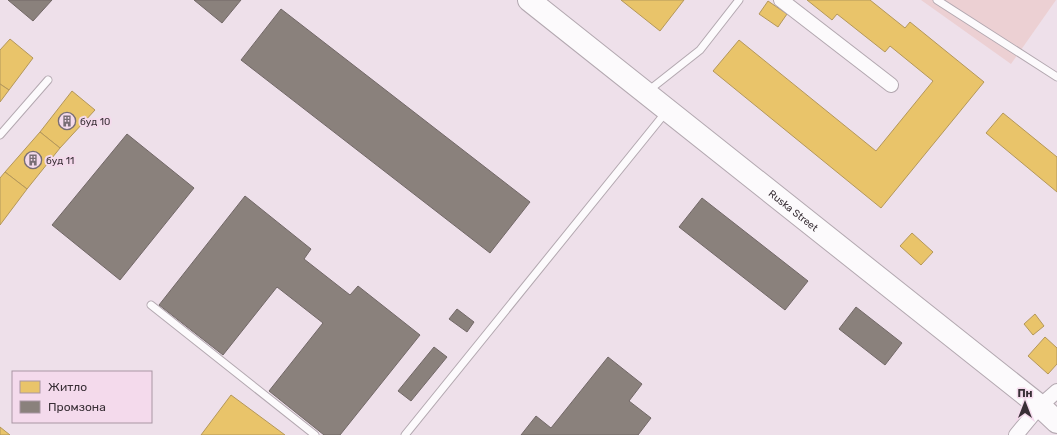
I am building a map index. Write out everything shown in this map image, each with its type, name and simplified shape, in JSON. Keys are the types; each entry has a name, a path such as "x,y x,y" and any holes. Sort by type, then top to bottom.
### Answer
{"main road":[{"name":"Ruska Street","path":"529,0 1040,406 1057,422"}],"street":[{"path":"781,0 891,85"},
{"path":"1016,435 1040,406 1057,391"}],"lane":[{"path":"645,93 700,50 739,0"},
{"path":"937,0 1057,77"},
{"path":"0,135 48,80"},
{"path":"404,435 667,110"},
{"path":"151,305 315,435"}],"shaded area":[{"path":"921,0 1056,0 1011,64"}],"building: Житло":[{"path":"621,0 684,0 660,31"},
{"path":"807,0 870,0 905,28 910,22 984,82 881,208 713,71 739,40 876,151 933,81 890,46 885,52 837,14 832,20"},
{"path":"768,1 787,14 778,27 759,14"},
{"path":"10,39 33,58 9,90 0,84 0,50"},
{"path":"0,84 9,90 0,102"},
{"name":"буд 10","path":"72,91 95,110 60,148 40,132"},
{"path":"1003,113 1057,157 1057,192 986,133"},
{"name":"буд 11","path":"40,132 60,148 27,189 5,172"},
{"path":"5,172 27,189 0,225 0,178"},
{"path":"912,233 933,252 921,265 900,246"},
{"path":"1035,314 1044,326 1033,335 1024,324"},
{"path":"1045,337 1057,348 1057,364 1048,374 1028,356"},
{"path":"231,395 285,435 201,435"},
{"path":"0,427 10,435 0,435"}],"building: Промзона":[{"path":"8,0 52,0 33,21"},
{"path":"194,0 241,0 222,23"},
{"path":"281,9 530,202 490,253 241,60"},
{"path":"127,134 194,188 120,280 52,225"},
{"path":"245,196 311,249 304,259 350,295 358,286 420,335 340,435 324,435 269,391 323,323 277,287 223,355 159,305"},
{"path":"702,198 808,281 785,310 679,227"},
{"path":"856,307 902,343 885,365 839,329"},
{"path":"457,309 474,322 467,332 449,319"},
{"path":"434,347 447,357 411,401 398,391"},
{"path":"608,357 642,384 629,401 651,418 638,435 521,435 536,416 551,428"}],"place":[{"name":"буд 10","path":"67,121"},
{"name":"буд 11","path":"33,160"}]}
